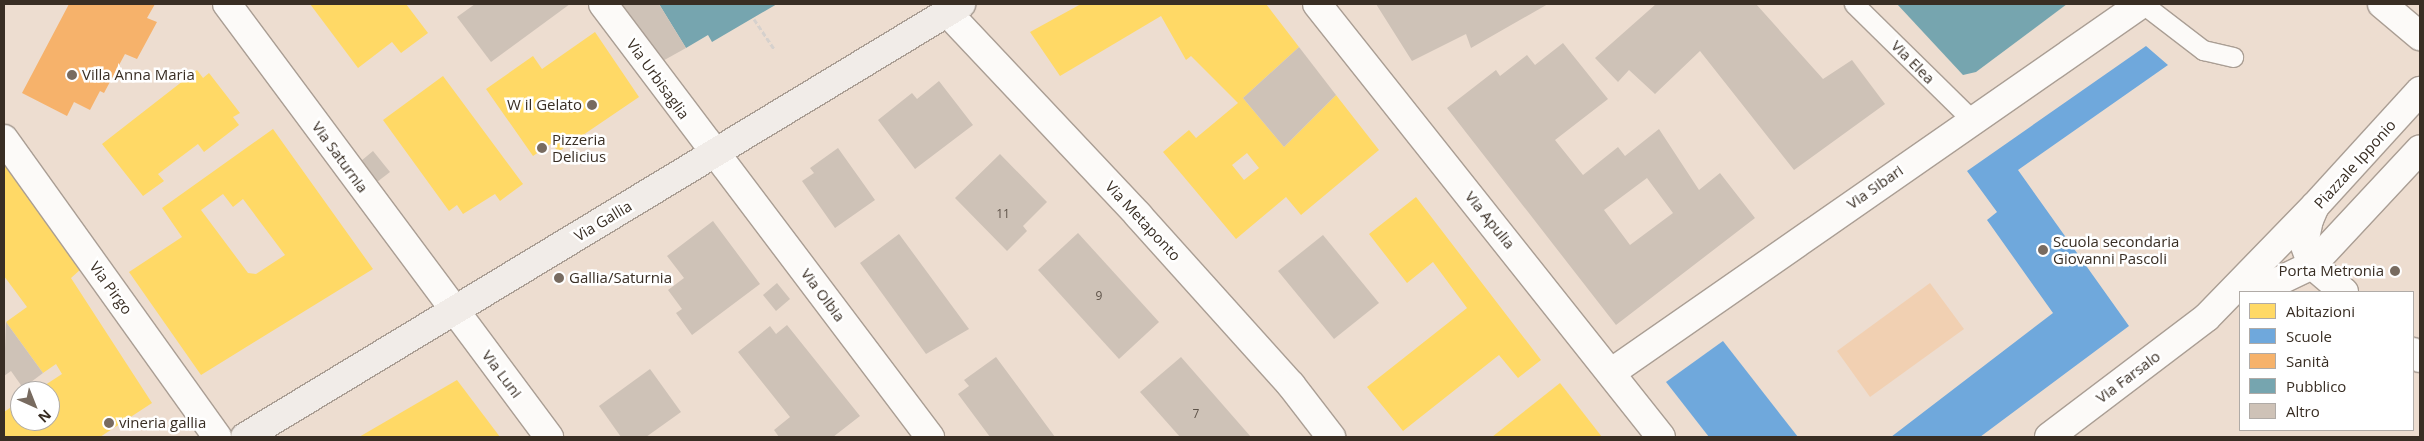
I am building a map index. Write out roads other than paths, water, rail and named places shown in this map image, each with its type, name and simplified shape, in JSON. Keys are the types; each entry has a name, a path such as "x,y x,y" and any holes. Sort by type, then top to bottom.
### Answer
{"main road":[{"name":"Via Gallia","path":"245,437 954,8"}],"street":[{"name":"Via Saturnia","path":"227,4 455,310"},
{"name":"Via Urbisaglia","path":"603,4 714,154"},
{"name":"Via Apulia","path":"1318,4 1612,372 1661,437"},
{"name":"Via Sibari","path":"1612,372 1972,120 2142,4"},
{"path":"2382,4 2420,36"},
{"name":"Via Metaponto","path":"954,8 1291,385 1331,437"},
{"name":"Piazzale Ipponio","path":"2312,265 2304,243 2315,206 2420,91"},
{"name":"Via Pirgo","path":"4,138 217,437"},
{"path":"2258,291 2312,265 2420,149"},
{"name":"Via Olbia","path":"714,154 930,437"},
{"name":"Via Farsalo","path":"2049,437 2207,317 2315,206"},
{"path":"2312,265 2343,291"},
{"name":"Via Farsalo","path":"2207,317 2239,301"},
{"name":"Via Luni","path":"455,310 549,437"}],"lane":[{"name":"Via Elea","path":"1854,4 1972,120"},
{"path":"2142,4 2203,50 2233,58"}],"place":[{"name":"Villa Anna Maria","path":"72,75"},
{"name":"W il Gelato","path":"592,105"},
{"name":"Pizzeria Delicius","path":"542,148"},
{"name":"Scuola secondaria Giovanni Pascoli","path":"2043,250"},
{"name":"Porta Metronia","path":"2395,271"},
{"name":"Gallia/Saturnia","path":"559,278"},
{"name":"vineria gallia","path":"109,423"}]}
